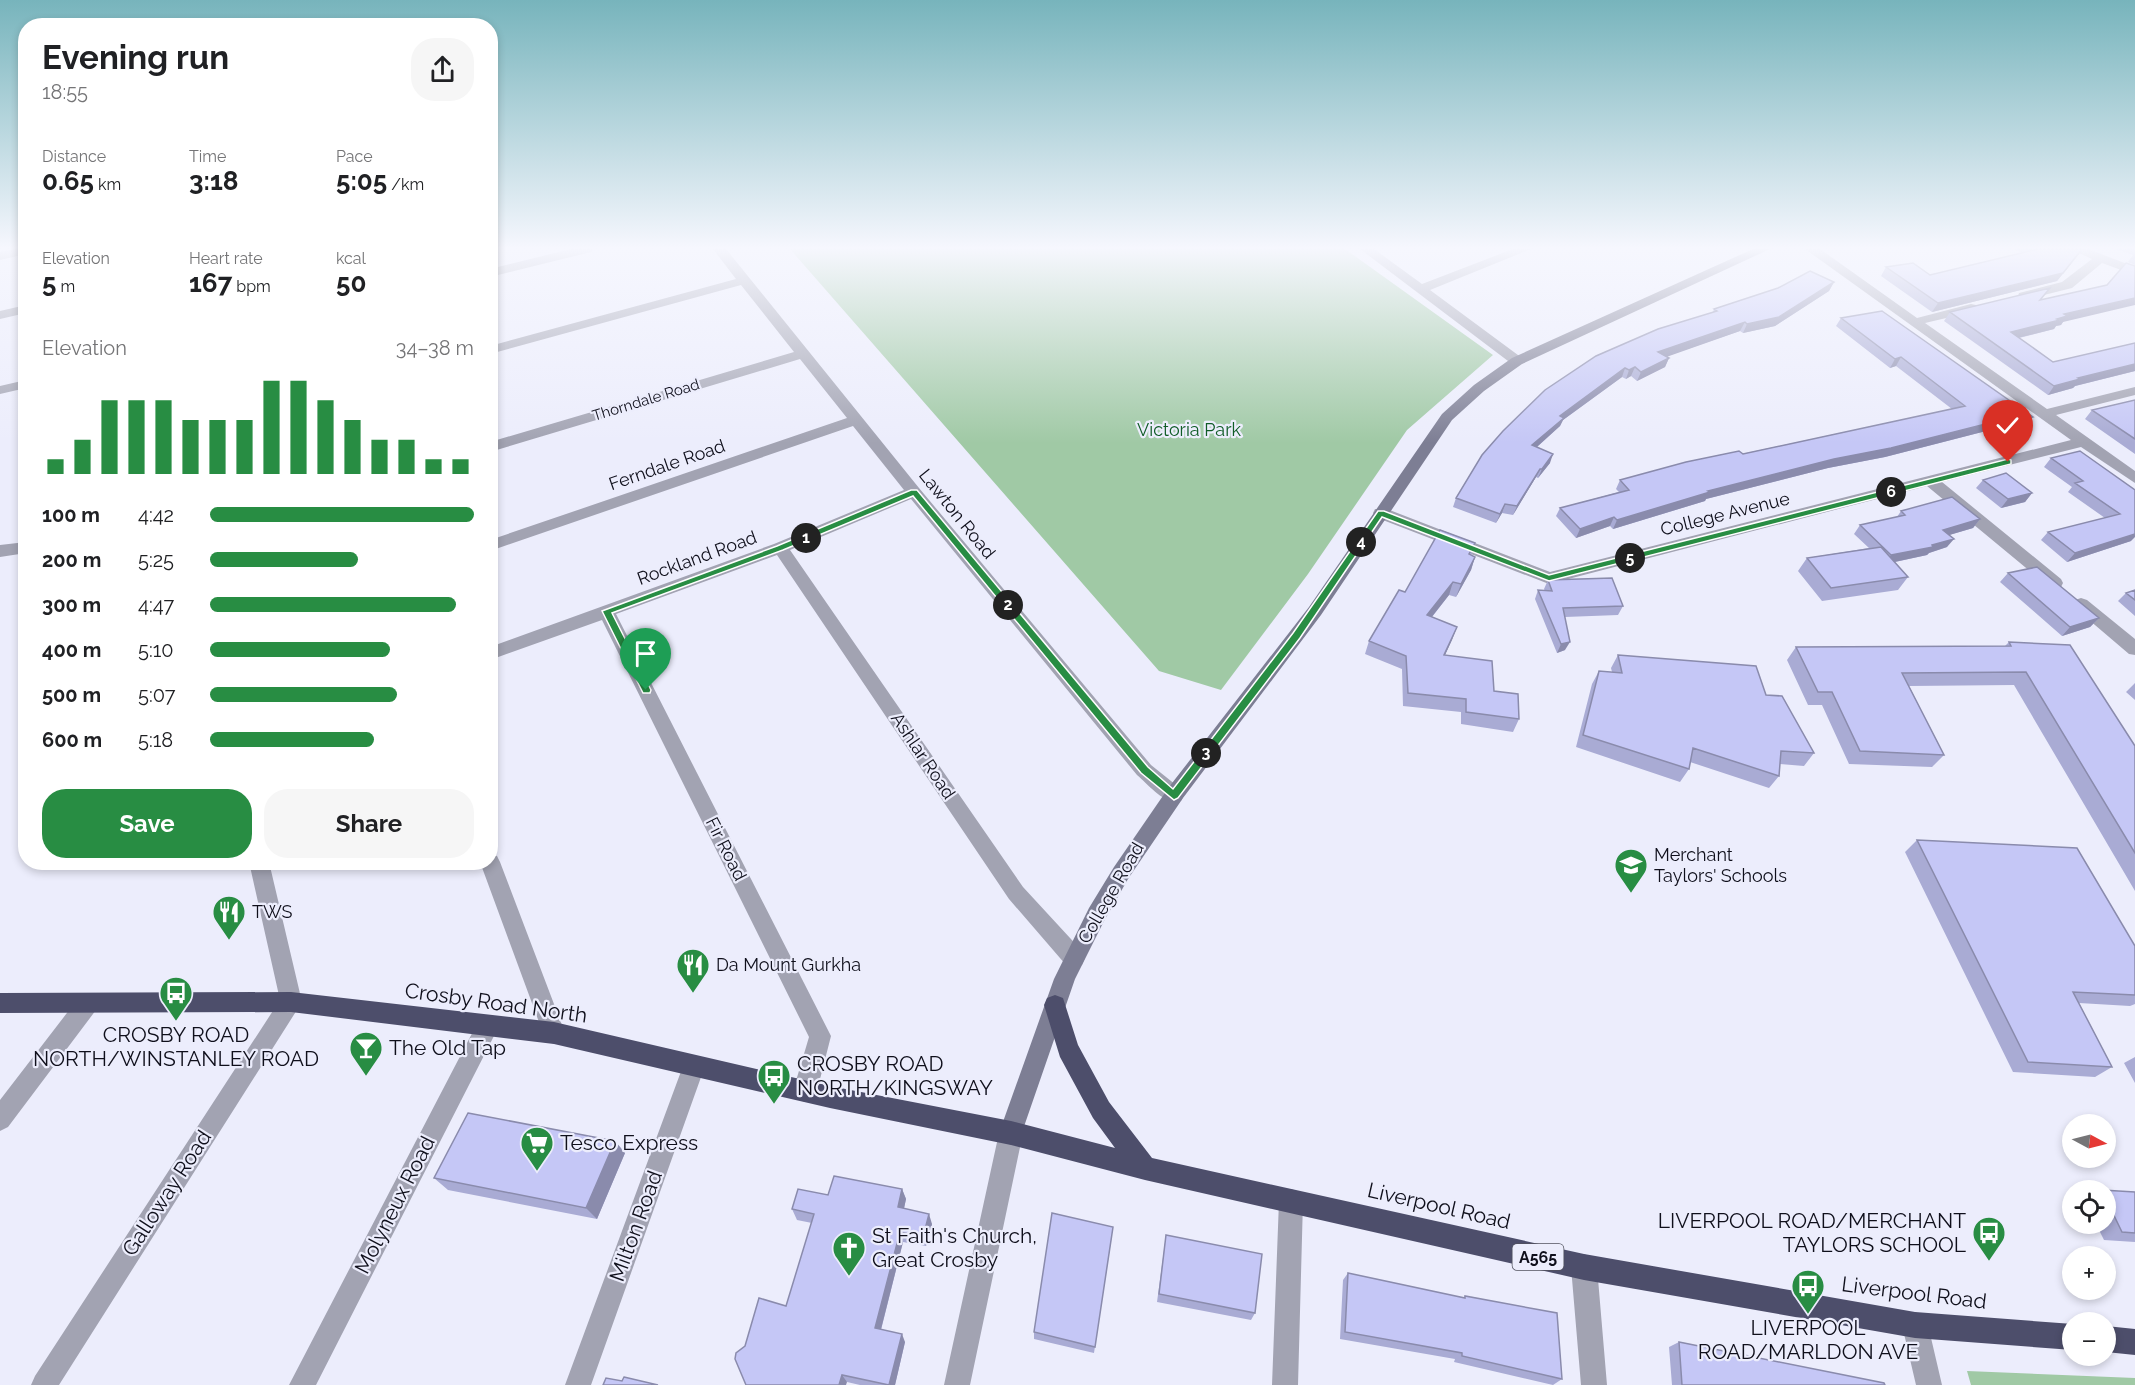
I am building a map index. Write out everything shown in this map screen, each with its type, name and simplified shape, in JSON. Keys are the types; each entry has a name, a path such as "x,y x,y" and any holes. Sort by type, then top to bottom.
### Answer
{"highway":[{"name":"Crosby Road North","path":"0,1003 291,1002 554,1033 805,1091 1011,1133"},
{"path":"1054,1005 1068,1050 1101,1110 1144,1168"},
{"name":"Liverpool Road","path":"1011,1133 1144,1168 1584,1267 1915,1324 2062,1336"},
{"path":"2116,1340 2135,1341"}],"street":[{"path":"498,348 623,314"},
{"name":"Lawton Road","path":"769,314 1144,770 1174,795"},
{"path":"1454,314 1517,361"},
{"name":"College Road","path":"1011,1133 1054,1005 1074,958 1123,867 1174,795 1297,636 1447,417 1479,388 1517,361 1619,314"},
{"path":"1903,314 2135,478"},
{"path":"1915,322 1949,314"},
{"name":"Thorndale Road","path":"498,445 802,354"},
{"path":"0,390 18,386"},
{"path":"2044,414 2135,391"},
{"name":"Ferndale Road","path":"498,543 856,420"},
{"name":"College Avenue","path":"1381,513 1549,578 1932,482 2084,441"},
{"path":"1932,482 2135,649"},
{"name":"Rockland Road","path":"498,651 780,548 914,492"},
{"path":"0,551 18,548"},
{"name":"Ashlar Road","path":"780,548 1016,893 1074,958"},
{"name":"Fir Road","path":"606,611 820,1036 805,1091"},
{"path":"261,870 291,1002"},
{"path":"493,870 554,1033"},
{"name":"Galloway Road","path":"44,1385 291,1002"},
{"path":"0,1119 87,1003"},
{"name":"Molyneux Road","path":"302,1385 488,1025"},
{"name":"Milton Road","path":"578,1385 694,1066"},
{"path":"957,1385 1011,1133"},
{"path":"1285,1385 1291,1201"},
{"path":"1584,1267 1594,1385"},
{"path":"1915,1324 1929,1385"}],"green space":[{"name":"Victoria Park","path":"847,314 1435,314 1493,355 1407,430 1308,574 1221,690 1159,671"},
{"path":"1967,1371 2135,1378 2135,1385 1971,1385"}],"building":[{"path":"1708,314 1784,314 1779,317 1747,324 1745,322 1658,352 1669,358 1641,372 1635,367 1629,370 1625,368 1560,416 1564,418 1532,445 1553,454 1540,469 1517,506 1505,504 1500,514 1456,498 1482,455 1545,390 1596,356 1658,329"},
{"path":"1867,314 1886,314 2033,417 1997,426 1993,422 1891,448 1834,459 1708,491 1710,492 1617,520 1614,517 1580,529 1560,508 1629,490 1620,480 1686,462 1739,451 1743,454 1965,406 1901,357 1895,359 1841,318"},
{"path":"1952,314 2066,314 2067,316 2057,319 2060,320 2011,332 2053,362 2135,343 2135,364 2054,386"},
{"path":"2135,400 2135,439 2092,410"},
{"path":"2080,451 2135,490 2135,534 2075,553 2048,532 2120,514 2075,483 2083,481 2051,458"},
{"path":"2006,473 2032,493 2008,499 1983,480"},
{"path":"1952,497 1980,519 1943,530 1954,539 1932,545 1933,547 1891,555 1860,525 1905,515 1901,511"},
{"path":"1440,530 1475,543 1469,554 1475,557 1461,584 1453,582 1427,615 1457,627 1444,655 1492,661 1494,691 1518,694 1519,719 1466,712 1466,699 1408,693 1406,656 1369,641 1399,590 1405,592"},
{"path":"1881,547 1908,577 1831,588 1807,558"},
{"path":"2037,567 2099,618 2070,627 2008,573"},
{"path":"1612,578 1623,606 1563,608 1570,642 1561,644 1538,590 1552,591 1548,580"},
{"path":"2135,590 2135,600 2126,593"},
{"path":"2009,642 2070,645 2135,746 2135,853 2026,672 1902,673 1944,755 1860,751 1832,692 1818,692 1796,647 2011,646"},
{"path":"1618,655 1756,666 1766,695 1782,696 1814,753 1781,751 1779,776 1693,748 1689,769 1583,735 1599,671 1622,673"},
{"path":"1917,840 2077,848 2135,946 2135,995 2073,992 2112,1067 2028,1062"},
{"name":"Tesco Express","path":"468,1113 615,1141 586,1208 434,1178"},
{"name":"St Faith's Church, Great Crosby","path":"834,1176 902,1189 898,1207 929,1214 923,1237 900,1232 875,1328 902,1334 889,1385 842,1375 839,1385 746,1385 735,1359 736,1353 745,1346 759,1298 786,1306 814,1214 792,1209 798,1189 828,1195"},
{"path":"2116,1191 2135,1192 2135,1233 2122,1232 2116,1220"},
{"path":"1052,1213 1113,1227 1095,1347 1034,1332"},
{"path":"1166,1235 1262,1254 1255,1313 1159,1294"},
{"path":"1348,1273 1465,1298 1465,1296 1557,1313 1562,1379 1462,1356 1462,1353 1345,1332"},
{"path":"1679,1342 1884,1383 1885,1385 1682,1385"},
{"path":"624,1377 658,1385 603,1385 606,1378 622,1381"}],"place":[{"name":"Merchant Taylors' Schools","path":"1631,894"},
{"name":"TWS","path":"229,941"},
{"name":"Da Mount Gurkha","path":"693,994"},
{"name":"CROSBY ROAD NORTH/WINSTANLEY ROAD","path":"176,1022"},
{"name":"The Old Tap","path":"366,1077"},
{"name":"CROSBY ROAD NORTH/KINGSWAY","path":"774,1105"},
{"name":"Tesco Express","path":"537,1172"},
{"name":"LIVERPOOL ROAD/MERCHANT TAYLORS SCHOOL","path":"1989,1262"},
{"name":"St Faith's Church, Great Crosby","path":"849,1277"},
{"name":"LIVERPOOL ROAD/MARLDON AVE","path":"1808,1315"}],"route":[{"path":"646,690 606,611 780,548 914,492 1144,770 1174,795 1297,636 1381,513 1549,578 2008,462"}]}
